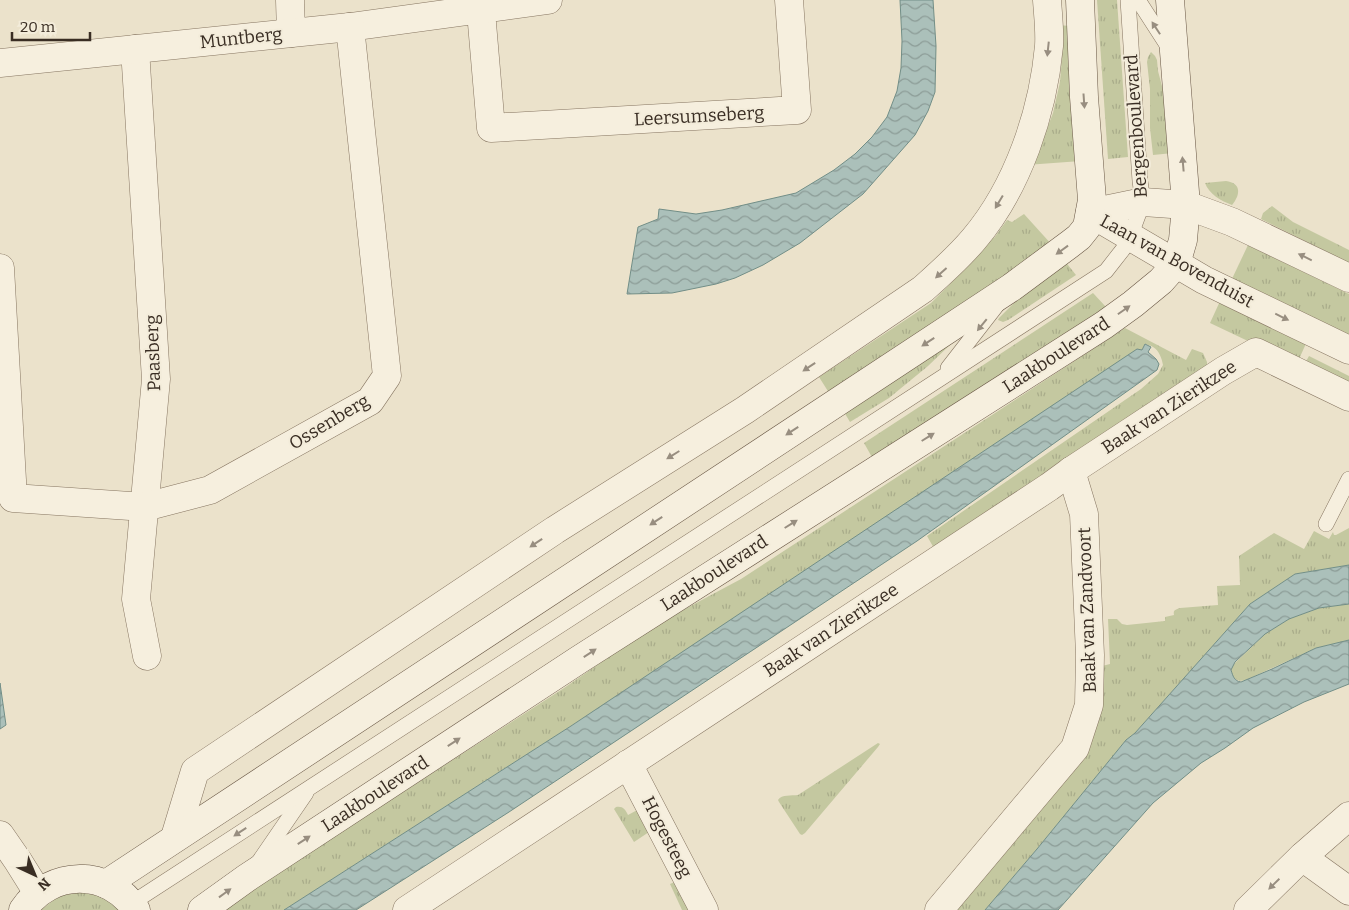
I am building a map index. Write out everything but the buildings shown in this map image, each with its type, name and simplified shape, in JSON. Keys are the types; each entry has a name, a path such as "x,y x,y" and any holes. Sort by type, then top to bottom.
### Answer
{"street":[{"path":"290,0 291,33"},
{"name":"Muntberg","path":"0,63 350,27 480,5 548,0"},
{"name":"Leersumseberg","path":"480,5 491,128 797,110 789,0"},
{"path":"175,837 195,771 555,530 745,410 923,289 948,267 975,238 1001,200 1027,147 1042,93 1049,44 1047,0"},
{"path":"1080,0 1084,97 1092,186 1090,213"},
{"path":"1170,0 1186,205 1183,240 1176,264"},
{"name":"Ossenberg","path":"0,268 13,498 145,507 210,490 370,401 387,376 350,27"},
{"name":"Paasberg","path":"135,49 156,379 136,599 147,656"},
{"name":"Laan van Bovenduist","path":"1090,213 1142,202 1186,205 1240,226 1349,278"},
{"name":"Laan van Bovenduist","path":"1090,213 1127,242 1176,264 1204,280 1349,350"},
{"name":"Laakboulevard","path":"106,884 1012,287 1078,237 1086,227 1090,213"},
{"name":"Laakboulevard","path":"202,910 248,876 639,621 1104,325 1134,304 1161,281 1176,264"},
{"name":"Baak van Zierikzee","path":"407,910 1223,371 1256,352 1349,397"},
{"name":"Baak van Zandvoort","path":"939,910 1075,748 1089,705 1090,655 1084,514 1071,471"},
{"name":"Hogesteeg","path":"628,764 704,910"},
{"path":"1248,910 1302,857 1349,816"},
{"path":"0,835 18,861 30,902 53,884 70,879 88,879 106,884 120,892 134,906"},
{"path":"1302,857 1349,891"}],"lane":[{"name":"Bergenboulevard","path":"1127,242 1142,202 1128,0"},
{"path":"1138,0 1174,55"},
{"name":"Laakboulevard","path":"134,906 311,786 1106,271 1127,242"},
{"name":"Laakboulevard","path":"939,378 1012,287"},
{"path":"1326,524 1349,479"},
{"name":"Laakboulevard","path":"248,876 311,786"}],"green space":[{"path":"1097,0 1117,0 1128,157 1108,159"},
{"path":"1055,25 1072,26 1081,161 1026,165 1040,147 1053,113 1060,82 1062,56 1055,56"},
{"path":"1151,52 1157,60 1158,71 1171,120 1173,153 1153,155 1147,62"},
{"path":"1226,181 1235,184 1238,190 1237,197 1232,205 1216,197 1209,191 1205,183"},
{"path":"1272,206 1293,222 1349,250 1349,263 1261,219 1263,213"},
{"path":"1024,214 1053,246 831,396 819,377 931,303 994,238 1007,220 1012,222"},
{"path":"1248,245 1349,294 1349,342 1230,283"},
{"path":"1064,260 1076,275 1008,320 1003,322 998,320 1045,272"},
{"path":"1093,293 1106,307 873,459 864,443"},
{"path":"1221,299 1309,337 1299,359 1254,338 1250,342 1210,323"},
{"path":"1125,328 1186,360 1192,349 1203,353 1207,367 935,550 927,536 1141,389 1158,374 1163,365 1160,355 1155,348 1145,344 1142,350 571,726 284,910 215,910 383,805 564,688 655,625 741,579"},
{"path":"953,342 928,366 889,398 850,422 841,407"},
{"path":"1309,356 1349,376 1349,385 1305,363"},
{"path":"1349,528 1349,565 1295,574 1250,604 1135,733 1126,740 985,910 955,910 1053,794 1102,666 1110,664 1108,619 1117,619 1122,624 1127,625 1165,621 1165,617 1174,615 1175,610 1180,608 1218,605 1217,586 1240,585 1239,556 1274,533 1304,549 1314,531 1329,539 1333,532 1336,535"},
{"path":"1349,604 1349,640 1316,648 1246,680 1236,680 1232,676 1232,666 1265,634 1289,619 1319,608"},
{"path":"878,743 880,744 878,747 805,833 800,834 778,800 784,796 798,795"},
{"path":"616,807 624,808 628,815 641,808 652,830 634,842 614,809"},
{"path":"677,881 691,910 682,910 670,884"},
{"path":"81,892 103,897 120,910 41,910 59,896"}],"water":[{"path":"900,0 933,0 936,46 935,92 928,111 915,135 863,194 800,243 763,265 735,278 672,293 627,294 638,227 658,219 659,209 696,214 796,193 834,170 855,154 872,137 887,117 897,91 901,68 902,41"},
{"path":"1145,344 1151,347 1148,352 1159,364 1157,370 917,541 509,812 356,910 284,910 571,726 1137,349 1142,350"},
{"path":"1349,565 1349,604 1319,608 1289,619 1265,634 1235,662 1231,670 1235,679 1241,682 1316,648 1349,640 1349,684 1304,702 1253,728 1201,763 1153,803 1058,910 985,910 1126,740 1135,733 1250,604 1295,574"},
{"path":"0,683 6,725 0,729"}]}
